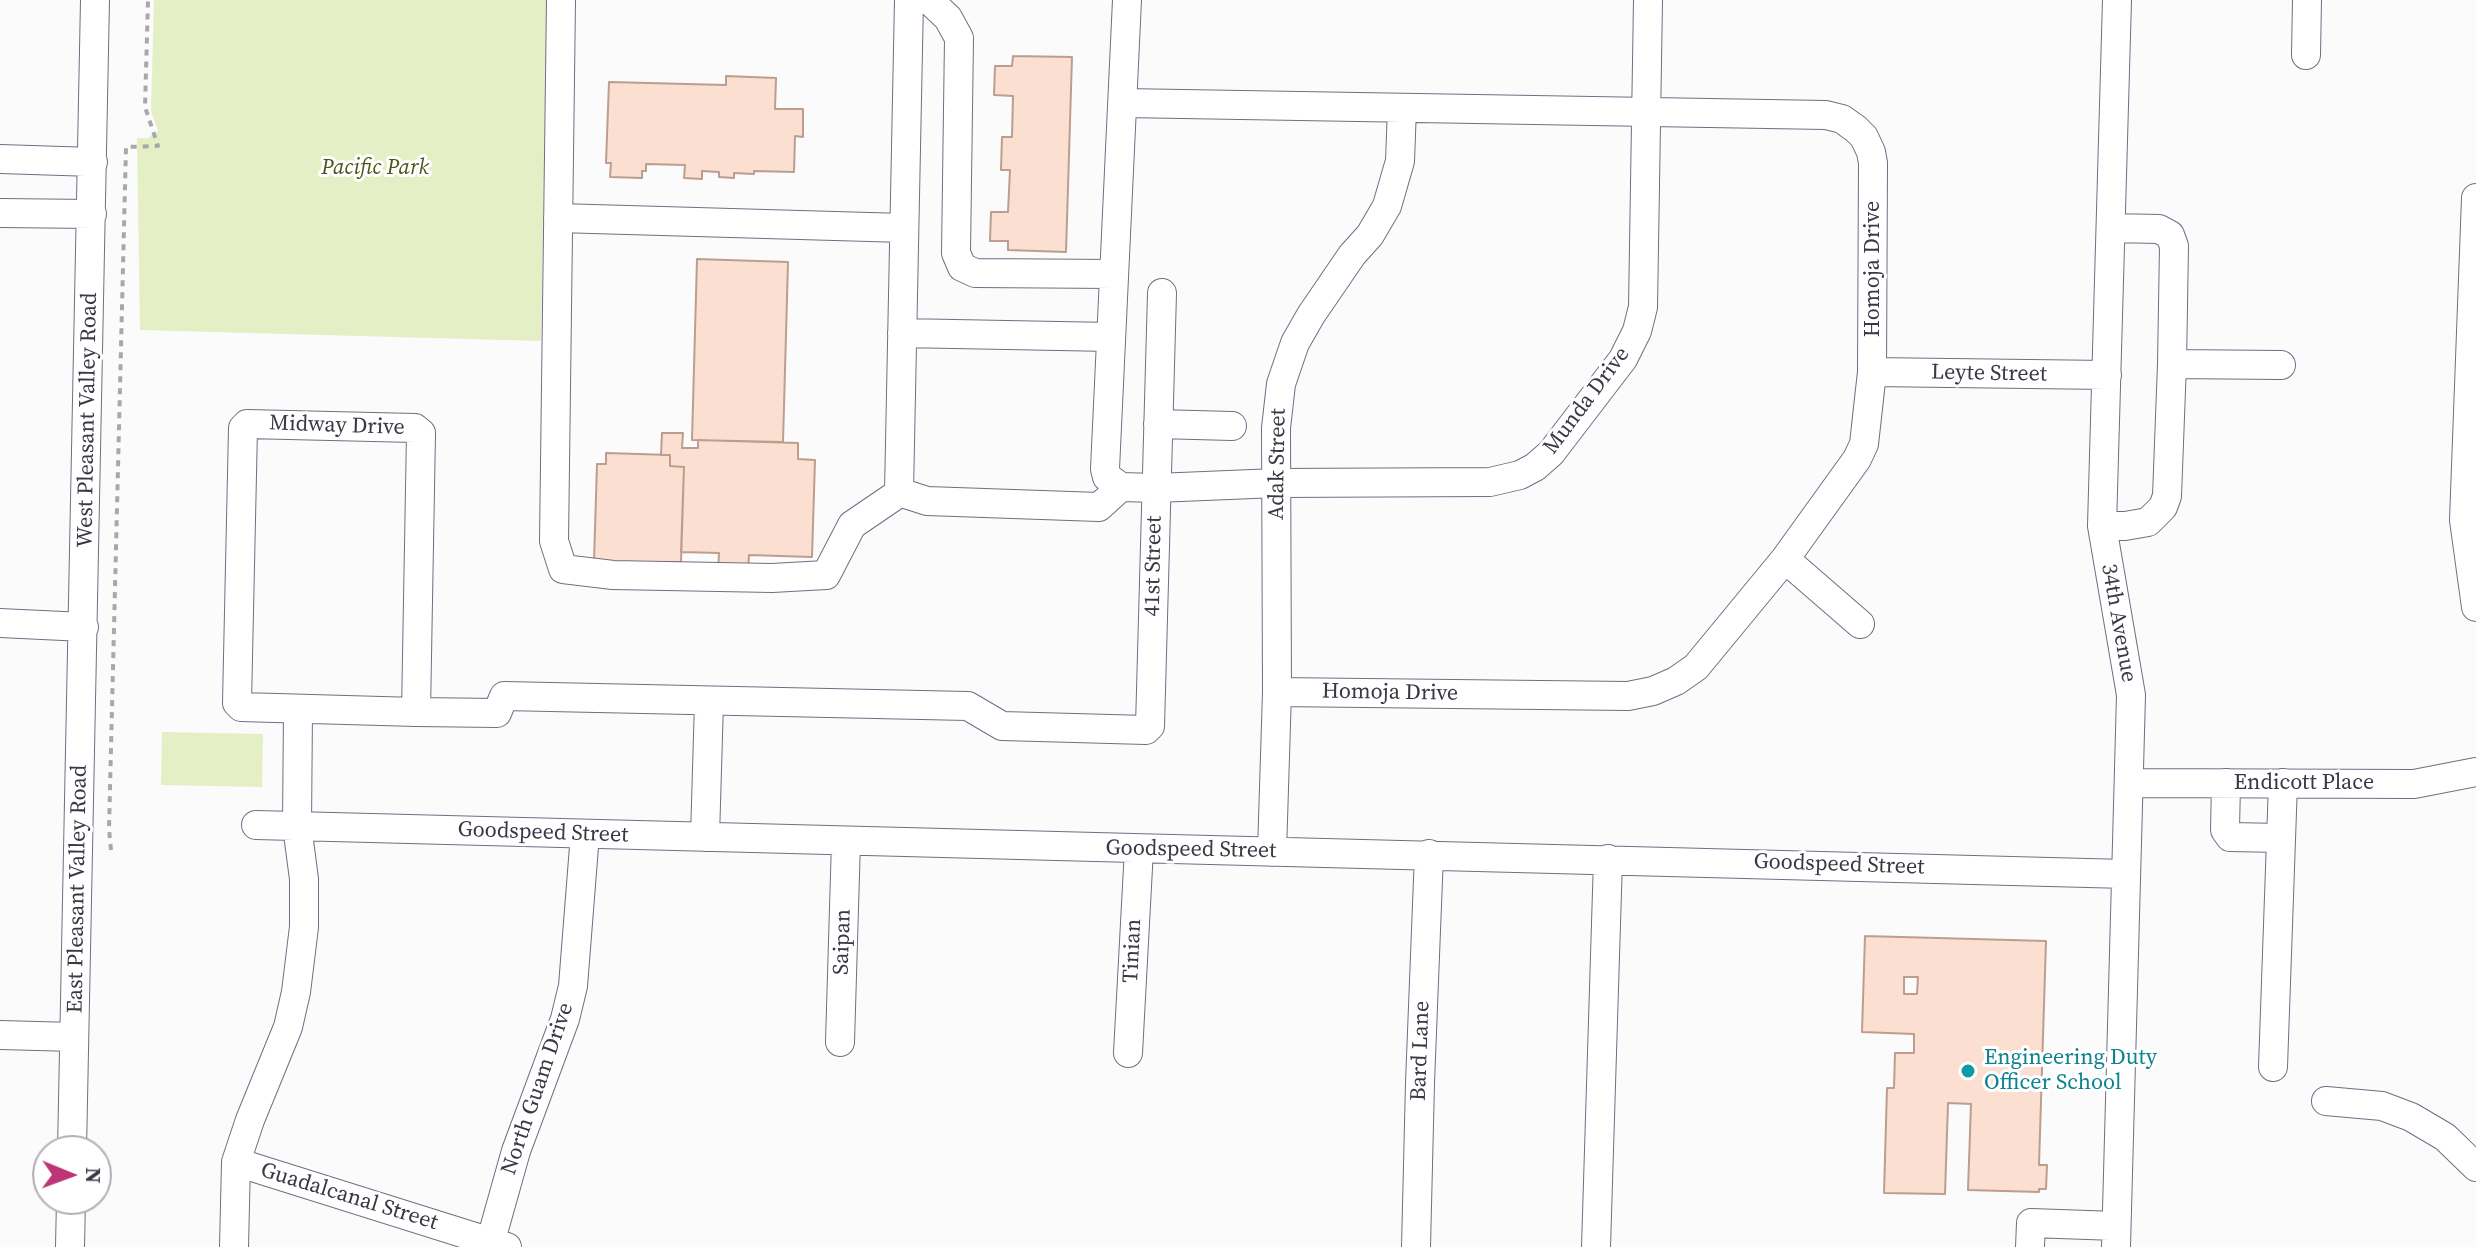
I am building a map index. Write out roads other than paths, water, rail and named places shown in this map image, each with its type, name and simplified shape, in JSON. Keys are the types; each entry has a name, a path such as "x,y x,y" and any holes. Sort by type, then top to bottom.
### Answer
{"street":[{"name":"West Pleasant Valley Road","path":"84,627 95,0"},
{"path":"561,0 554,541 563,569 613,575 772,578 826,575 852,525 899,493"},
{"path":"899,493 909,0"},
{"path":"929,0 948,18 959,38 956,253 962,267 975,273 1114,274"},
{"path":"899,493 927,501 1099,507 1121,487 1107,477 1105,469 1127,0"},
{"name":"Munda Drive","path":"1156,488 1277,483 1490,482 1520,475 1551,453 1623,359 1637,331 1643,307 1648,0"},
{"name":"34th Avenue","path":"2116,1237 2130,783 2130,680 2102,526 2117,0"},
{"path":"2306,55 2307,0"},
{"name":"Homoja Drive","path":"1124,103 1826,115 1842,119 1864,137 1873,163 1872,372 1864,444 1857,459 1785,559 1696,667 1676,681 1653,691 1616,696 1277,692"},
{"name":"Adak Street","path":"1272,852 1277,692 1278,405 1287,363 1311,315 1352,255 1370,235 1387,206 1400,161 1402,108"},
{"path":"0,159 93,162"},
{"path":"2475,601 2464,520 2476,198"},
{"path":"0,213 92,214"},
{"path":"558,218 904,228"},
{"path":"2102,526 2148,522 2163,507 2167,496 2172,364 2174,246 2170,235 2159,229 2112,228"},
{"path":"1156,488 1162,293"},
{"path":"902,333 1111,337"},
{"path":"2172,364 2281,365"},
{"name":"Leyte Street","path":"1872,372 2107,375"},
{"name":"Midway Drive","path":"247,424 415,428 421,433 416,712 298,710 241,707 237,703 243,428 247,424"},
{"path":"1158,424 1232,426"},
{"name":"41st Street","path":"709,702 968,706 1002,726 1146,730 1150,726 1156,488 1121,487"},
{"path":"1785,559 1860,624"},
{"path":"0,623 84,627"},
{"name":"East Pleasant Valley Road","path":"72,1135 84,627"},
{"path":"416,712 497,713 504,696 709,702 705,837"},
{"path":"234,1247 236,1162 288,1027 304,927 304,879 297,826 298,710"},
{"name":"Endicott Place","path":"2130,783 2414,784 2476,772"},
{"path":"2226,783 2225,830 2230,837 2281,838"},
{"path":"2273,1067 2283,783"},
{"name":"Goodspeed Street","path":"256,825 2126,874"},
{"name":"North Guam Drive","path":"496,1245 512,1163 565,1019 573,986 585,834"},
{"name":"Saipan","path":"840,1042 846,841"},
{"name":"Tinian","path":"1128,1053 1139,849"},
{"name":"Bard Lane","path":"1416,1247 1429,854"},
{"path":"1596,1247 1608,859"},
{"path":"0,1035 74,1037"},
{"path":"2326,1101 2382,1106 2411,1117 2445,1137 2476,1167"},
{"name":"Guadalcanal Street","path":"236,1162 496,1245"},
{"path":"70,1247 71,1215"},
{"path":"2031,1235 2116,1237"}],"place":[{"name":"Engineering Duty Officer School","path":"1968,1071"}],"park label":[{"name":"Pacific Park","path":"375,168"}]}
